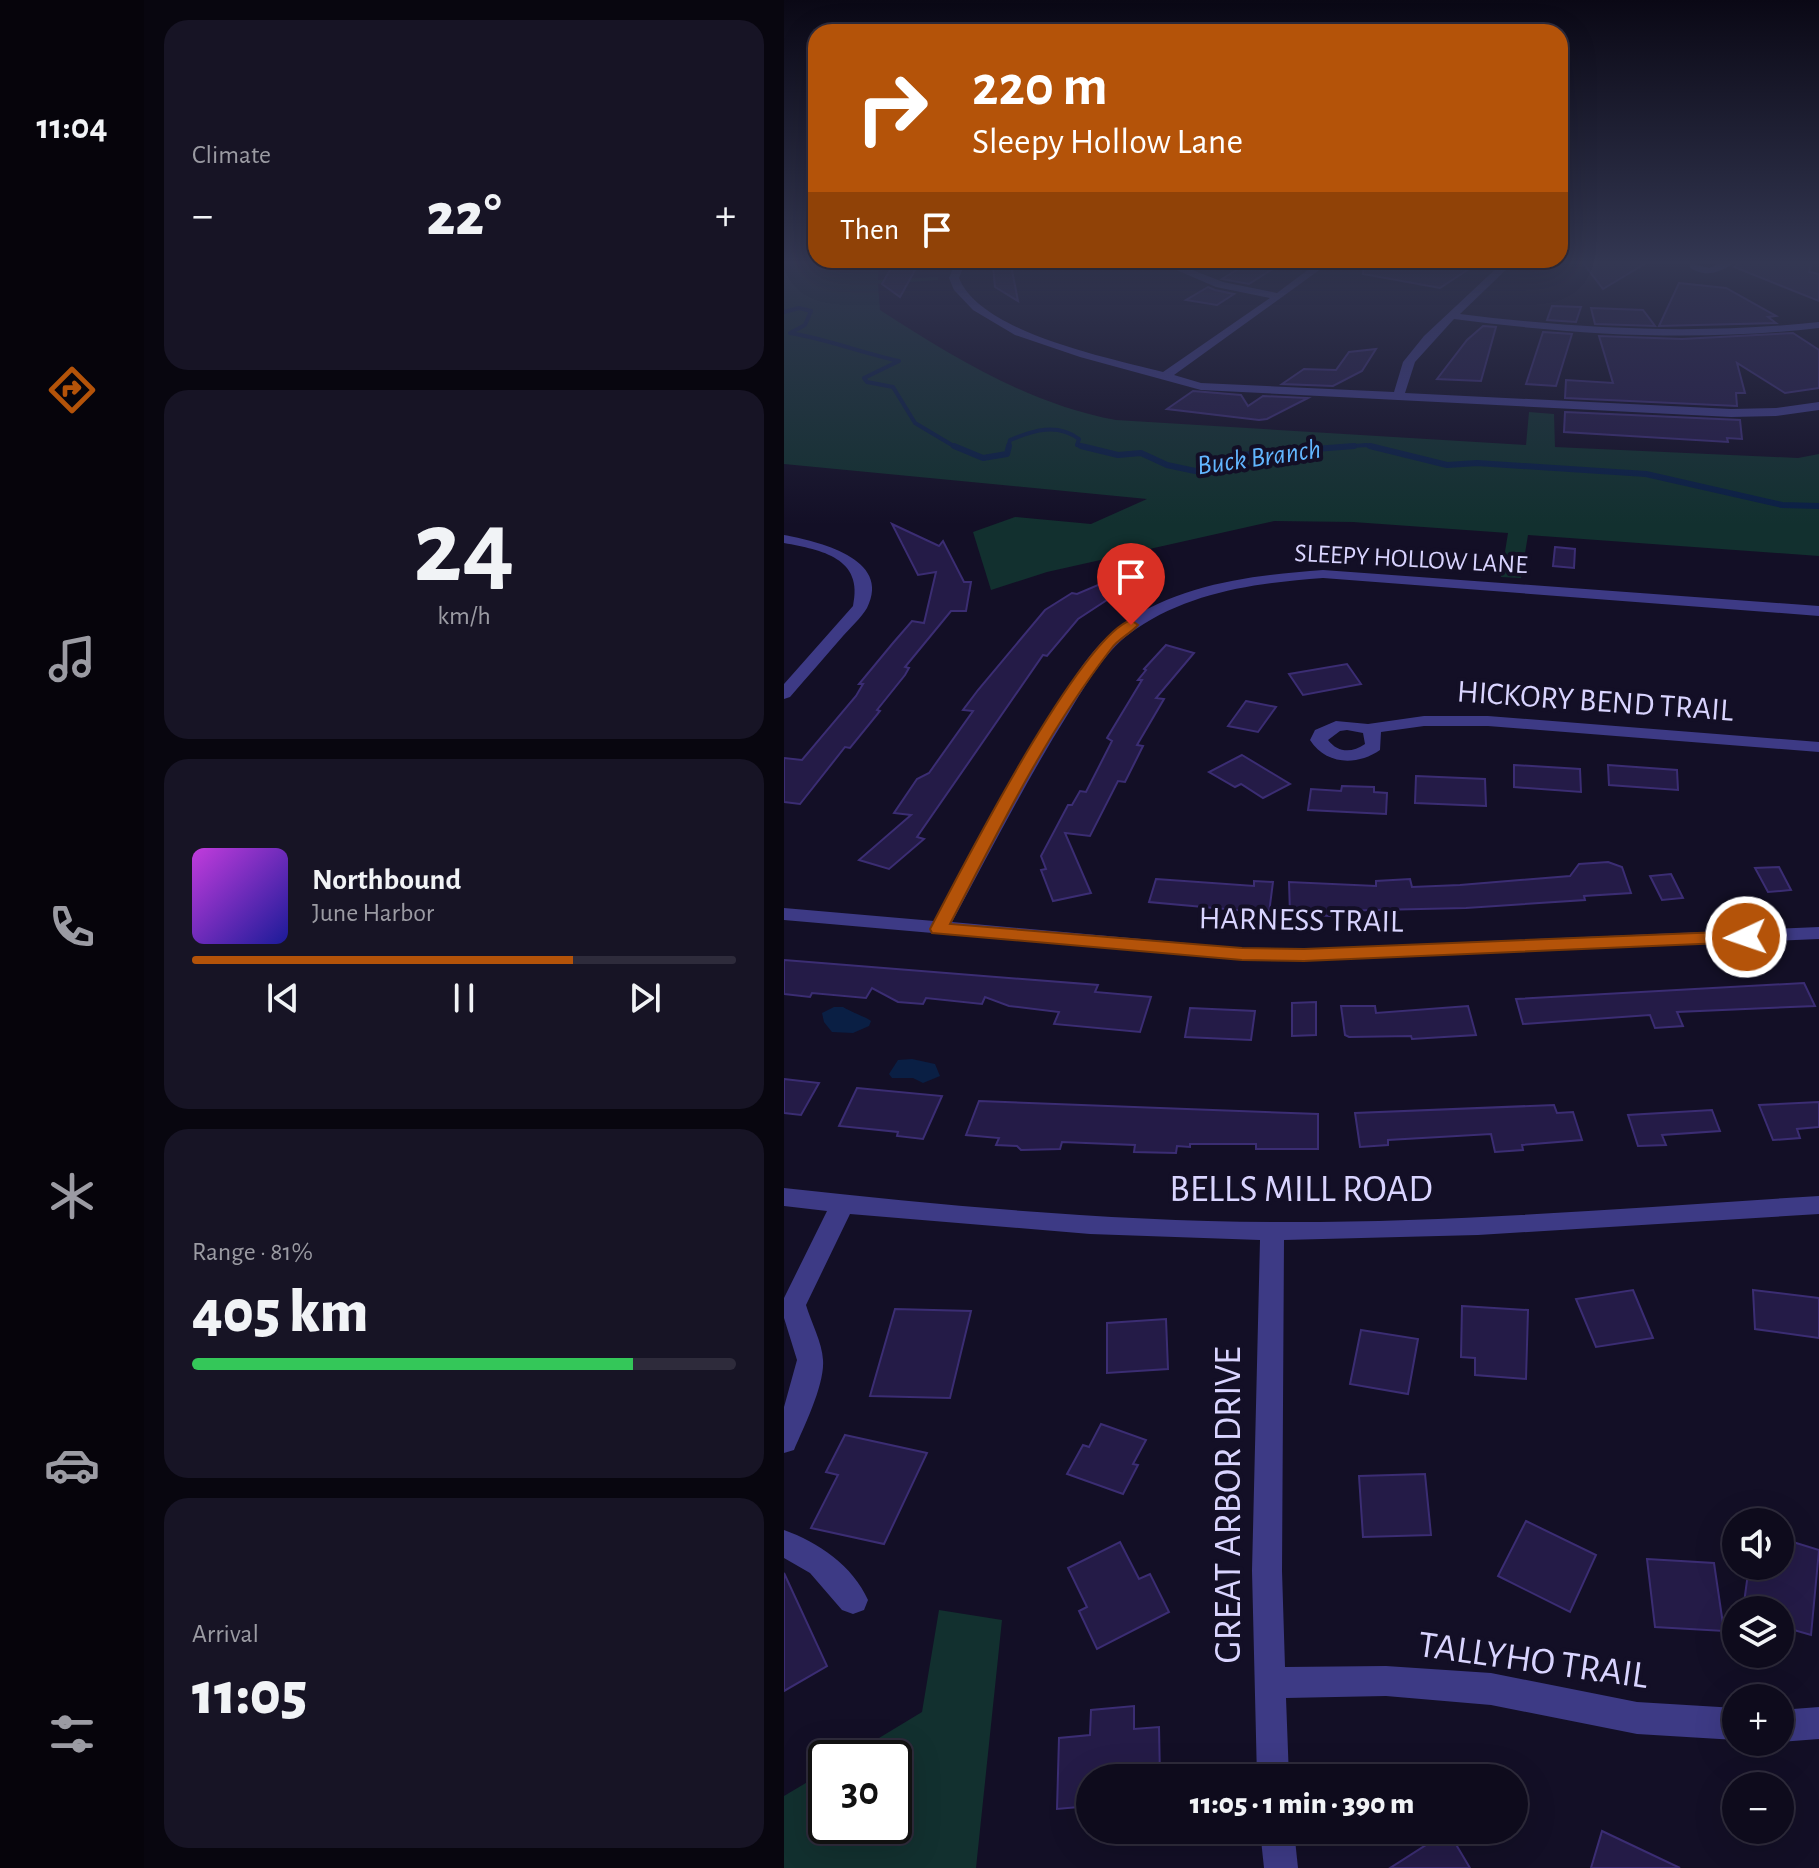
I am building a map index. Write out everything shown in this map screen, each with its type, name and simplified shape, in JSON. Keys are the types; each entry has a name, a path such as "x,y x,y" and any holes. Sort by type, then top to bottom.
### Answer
{"street":[{"path":"1068,350 1163,377 1226,389 1731,413 1776,412 1819,406"},
{"path":"1163,377 1201,350"},
{"path":"1398,398 1409,362 1418,350"},
{"path":"784,539 805,542 843,556 860,572 865,590 860,607 784,694"},
{"name":"SLEEPY HOLLOW LANE","path":"939,929 1013,789 1090,666 1108,643 1131,625 1190,596 1246,582 1323,574 1819,611"},
{"name":"HICKORY BEND TRAIL","path":"1368,729 1424,721 1488,721 1819,747"},
{"name":"HARNESS TRAIL","path":"784,914 1242,954 1304,955 1819,933"},
{"name":"BELLS MILL ROAD","path":"784,1197 1017,1220 1272,1231 1494,1224 1819,1205"},
{"path":"784,1441 801,1399 810,1360 793,1305 815,1268 828,1231 843,1204"},
{"name":"GREAT ARBOR DRIVE","path":"1272,1231 1267,1571 1273,1764"},
{"path":"784,1543 820,1563 853,1600"},
{"name":"TALLYHO TRAIL","path":"1271,1683 1386,1681 1491,1689 1637,1718 1722,1723"},
{"path":"1794,1725 1819,1723"},
{"path":"1278,1844 1281,1868"}],"green space":[{"path":"784,350 944,350 1022,391 1084,413 1116,420 1526,445 1529,412 1554,414 1555,447 1798,458 1819,454 1819,556 1528,535 1521,578 1501,577 1508,533 1353,522 1274,521 1047,572 991,590 973,532 1015,517 1091,524 1147,499 784,464"},
{"path":"939,1610 1002,1620 976,1868 784,1868 784,1796 808,1782 808,1844 912,1844 912,1740 876,1740 922,1712"}],"water":[{"path":"834,1007 843,1007 869,1019 869,1026 853,1033 832,1032 824,1022 822,1013"},
{"path":"912,1059 935,1064 940,1076 923,1083 913,1078 892,1078 889,1074 898,1060"}],"building":[{"path":"1375,350 1362,371 1333,386 1282,384 1304,369 1336,370 1349,352"},
{"path":"1459,350 1490,350 1481,381 1437,379"},
{"path":"1537,350 1567,350 1556,386 1526,384"},
{"path":"1603,350 1819,350 1819,388 1785,393 1737,363 1745,393 1736,393 1737,406 1565,398 1566,380 1613,383"},
{"path":"1193,391 1241,395 1248,406 1263,396 1308,398 1259,420 1167,409"},
{"path":"1565,412 1740,420 1742,439 1727,438 1728,442 1564,432"},
{"path":"892,524 939,546 943,541 964,582 971,582 966,611 951,611 905,667 909,668 877,710 880,711 850,748 845,747 800,804 784,802 784,758 802,760 856,696 863,684 859,684 912,621 924,623 936,572 918,575"},
{"path":"1555,547 1575,549 1574,568 1553,566"},
{"path":"1131,571 1136,581 1078,619 1047,656 1043,655 917,837 924,839 889,869 859,860 911,815 894,813 917,779 929,773 973,711 963,710 1045,610 1072,593 1077,594"},
{"path":"1166,645 1194,653 1156,698 1164,699 1137,745 1143,746 1125,782 1118,781 1090,836 1065,833 1091,893 1053,901 1041,870 1046,869 1041,856 1068,805 1072,805 1080,791 1086,792 1112,741 1107,738 1142,680 1138,680 1144,669"},
{"path":"1347,664 1361,684 1303,695 1289,674"},
{"path":"1246,701 1276,707 1258,732 1228,726"},
{"path":"1242,755 1290,784 1263,798 1241,784 1235,787 1209,772"},
{"path":"1514,765 1580,769 1581,792 1514,787"},
{"path":"1608,765 1677,770 1678,790 1609,785"},
{"path":"1416,776 1485,779 1486,806 1415,803"},
{"path":"1342,786 1374,787 1374,792 1387,793 1386,814 1308,810 1311,789 1341,791"},
{"path":"1608,862 1622,867 1631,893 1584,896 1585,900 1466,908 1331,911 1330,916 1290,914 1289,882 1376,886 1376,881 1410,879 1412,887 1460,885 1570,876 1579,864"},
{"path":"1779,867 1791,890 1768,892 1755,868"},
{"path":"1671,874 1683,898 1662,900 1650,876"},
{"path":"1156,879 1254,886 1254,881 1273,882 1269,913 1149,902"},
{"path":"784,960 1098,985 1095,992 1151,997 1140,1032 1054,1024 1059,1012 1009,1006 985,997 982,1004 926,998 923,1004 898,1002 872,988 866,998 784,994"},
{"path":"1804,983 1815,1006 1677,1012 1683,1026 1655,1028 1650,1015 1523,1024 1516,999"},
{"path":"1316,1002 1316,1035 1292,1036 1292,1003"},
{"path":"1341,1006 1375,1006 1376,1013 1468,1006 1476,1035 1412,1039 1411,1036 1349,1037 1345,1035"},
{"path":"1190,1008 1255,1011 1251,1040 1185,1037"},
{"path":"784,1079 819,1083 801,1115 784,1113"},
{"path":"857,1088 942,1096 923,1139 897,1136 898,1132 839,1126"},
{"path":"979,1101 1318,1114 1318,1149 1256,1149 1256,1144 1190,1144 1190,1147 1177,1146 1176,1153 1134,1152 1135,1145 1062,1142 1060,1149 1021,1150 1017,1146 996,1145 999,1138 966,1135"},
{"path":"1819,1102 1819,1127 1797,1129 1800,1138 1773,1140 1759,1105"},
{"path":"1554,1105 1557,1113 1573,1112 1582,1140 1522,1145 1523,1150 1495,1152 1491,1134 1388,1140 1388,1145 1360,1147 1355,1113"},
{"path":"1712,1110 1720,1131 1662,1135 1666,1145 1638,1146 1628,1115"},
{"path":"1633,1290 1653,1338 1596,1347 1576,1299"},
{"path":"1753,1290 1819,1298 1819,1338 1755,1329"},
{"path":"1462,1306 1528,1310 1526,1379 1475,1375 1475,1358 1461,1357"},
{"path":"895,1309 971,1311 950,1398 870,1396"},
{"path":"1166,1319 1168,1369 1107,1373 1107,1323"},
{"path":"1361,1330 1418,1339 1408,1394 1350,1384"},
{"path":"1101,1424 1146,1440 1133,1464 1138,1465 1123,1494 1067,1474 1083,1445 1089,1447"},
{"path":"845,1435 927,1453 884,1544 811,1528 838,1475 826,1472"},
{"path":"1425,1474 1431,1535 1363,1537 1359,1476"},
{"path":"1526,1521 1596,1555 1570,1612 1498,1576"},
{"path":"1120,1542 1139,1579 1150,1574 1169,1612 1097,1649 1079,1611 1087,1607 1068,1568"},
{"path":"1794,1542 1819,1550 1811,1635 1794,1630 1794,1596 1745,1596 1747,1580 1794,1580"},
{"path":"1647,1559 1714,1563 1722,1631 1655,1627"},
{"path":"784,1573 827,1666 784,1691"},
{"path":"1134,1706 1134,1729 1159,1727 1160,1764 1076,1764 1076,1807 1057,1809 1059,1738 1090,1735 1091,1710"},
{"path":"1602,1831 1680,1868 1591,1868"},
{"path":"1428,1844 1456,1844 1470,1868 1390,1868"}],"waterway":[{"name":"Buck Branch","path":"859,350 899,361 864,378 867,382 893,387 915,423 957,448"},
{"name":"Buck Branch","path":"1008,448 1010,440 1045,430 1071,434 1079,439 1077,445 1081,446"},
{"name":"Buck Branch","path":"954,446 983,458 1007,454 1009,446"},
{"name":"Buck Branch","path":"1081,446 1118,455 1141,453 1167,465 1195,471 1239,455 1354,446"},
{"name":"Buck Branch","path":"1081,446 1089,448"},
{"name":"Buck Branch","path":"1328,448 1370,446"},
{"name":"Buck Branch","path":"1370,446 1447,465 1477,463 1646,474 1782,505 1819,506"},
{"name":"Buck Branch","path":"1370,446 1378,448"}],"route":[{"path":"1131,625 1108,643 1050,728 1013,789 939,929 1242,954 1304,955 1746,937"}]}
